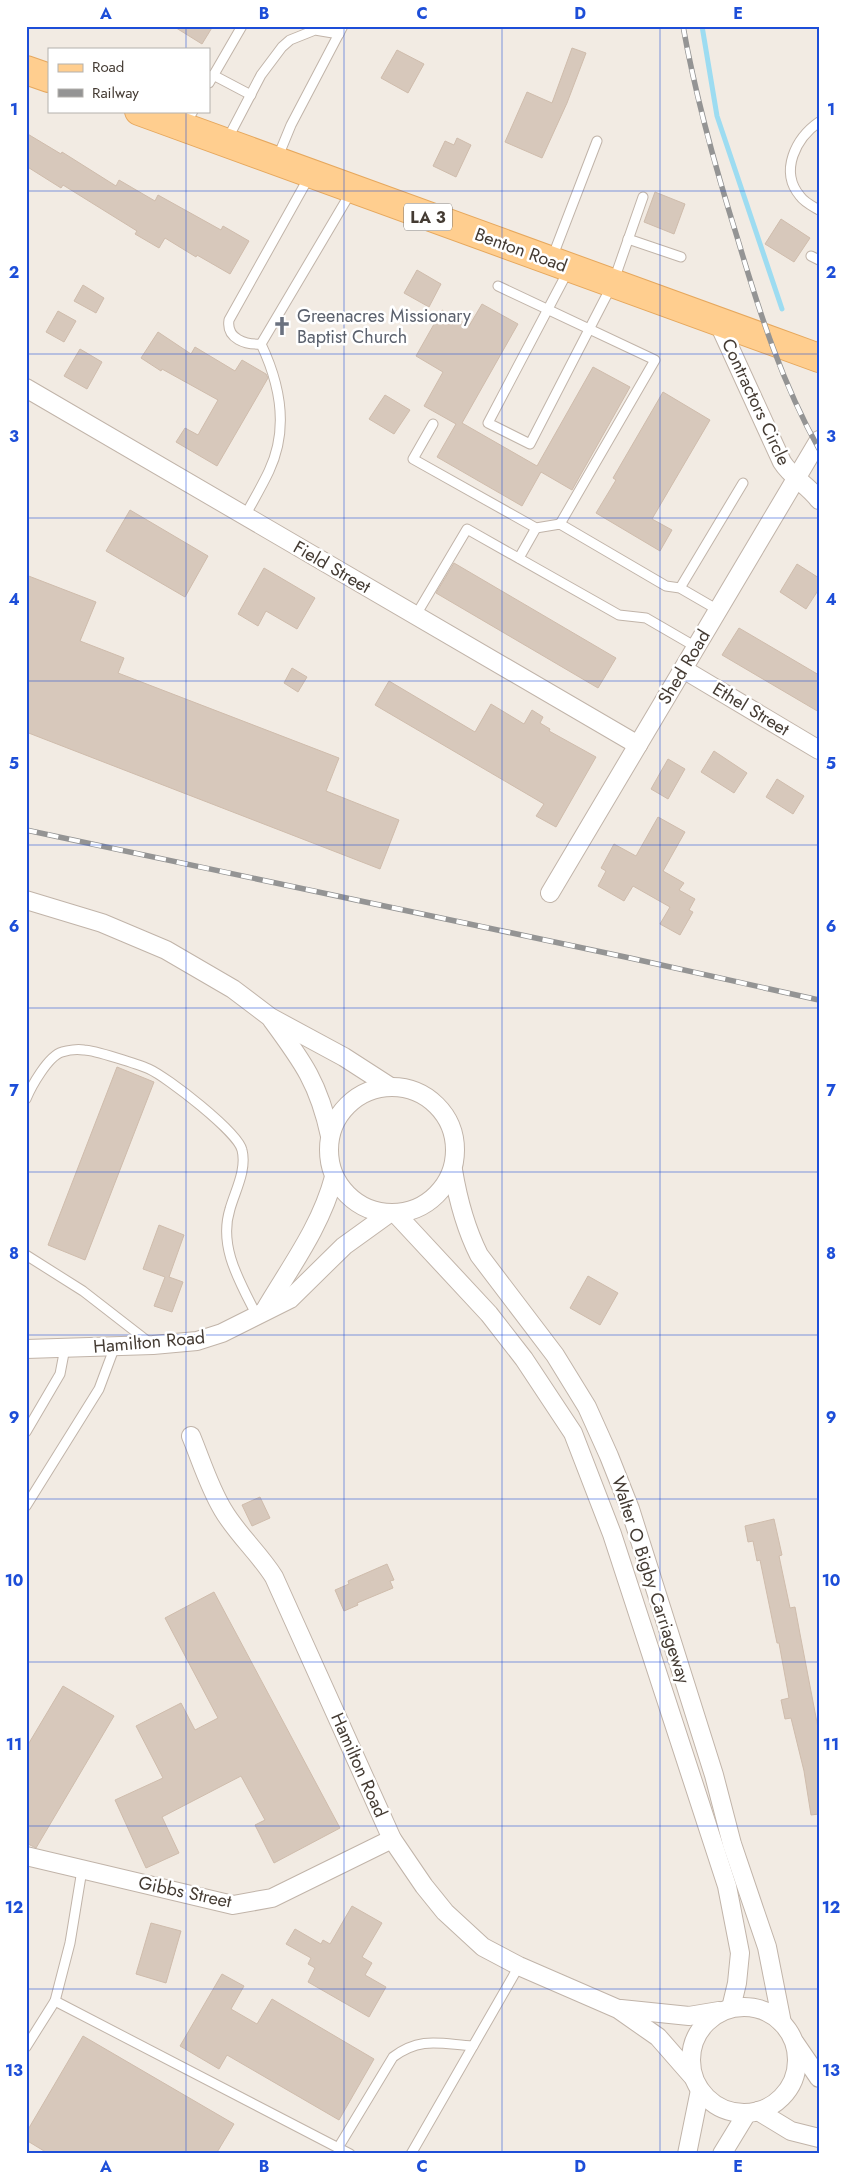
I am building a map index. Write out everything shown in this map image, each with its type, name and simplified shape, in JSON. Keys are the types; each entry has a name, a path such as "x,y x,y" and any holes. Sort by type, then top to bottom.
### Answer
{"main road":[{"path":"26,70 48,78"},
{"name":"Benton Road","path":"145,112 188,119 226,143 276,162 819,358"}],"street":[{"name":"Contractors Circle","path":"718,322 776,450 788,471 808,487 819,500"},
{"name":"Field Street","path":"26,388 638,745"},
{"name":"Shed Road","path":"550,893 819,440"},
{"name":"Ethel Street","path":"683,669 819,750"},
{"path":"26,900 102,923 166,950 233,989 270,1017 344,1057 389,1086"},
{"path":"270,1017 304,1063 324,1107 330,1136"},
{"name":"Walter O Bigby Carriageway","path":"389,1086 409,1089 428,1097 443,1111 452,1129 456,1149 452,1170 444,1186 431,1200 414,1210 391,1214 360,1205 345,1193 334,1177 329,1157 330,1136 338,1117 351,1101 369,1091 389,1086"},
{"name":"Walter O Bigby Carriageway","path":"452,1170 463,1218 476,1249 555,1355 578,1392 609,1456 630,1509 714,1775 732,1844 767,1947 782,2023"},
{"path":"261,1313 306,1246 329,1196 334,1177"},
{"name":"Walter O Bigby Carriageway","path":"391,1214 489,1314 524,1359 573,1434 612,1534 727,1886 740,1953 737,1983 727,2009 749,2007 767,2012 782,2023 793,2040 797,2057 795,2075 787,2091 774,2104 753,2112 722,2154"},
{"name":"Hamilton Road","path":"26,1348 153,1345 197,1341 240,1325 290,1299 344,1246 391,1214"},
{"name":"Hamilton Road","path":"191,1436 222,1509 264,1561 274,1577 392,1839 424,1886 445,1912 483,1947 519,1966 618,2009 658,2037 696,2084"},
{"name":"Gibbs Street","path":"26,1856 233,1905 272,1898 392,1839"},
{"name":"Hamilton Road","path":"618,2009 689,2016 727,2009"},
{"path":"687,2154 696,2084 690,2061 692,2045 699,2031 710,2019 727,2009"},
{"path":"793,2040 819,2078"},
{"path":"696,2084 712,2104 729,2112 753,2112 791,2131 819,2138"}],"lane":[{"path":"242,26 211,79 251,95"},
{"path":"226,143 272,59 290,40 315,30 341,30 291,125 276,162"},
{"path":"819,122 801,139 790,162 794,187 800,197 819,210"},
{"path":"597,141 548,310 488,423 530,444 612,283 643,197"},
{"path":"261,344 250,345 240,341 231,334 228,327 229,320 310,174"},
{"path":"261,344 352,190"},
{"path":"628,239 681,257"},
{"path":"498,286 655,360 560,524"},
{"path":"245,516 270,471 275,456 281,414 276,380 261,344"},
{"path":"433,424 413,459 536,528 560,524 666,586 680,588 718,610"},
{"path":"680,588 743,483"},
{"path":"519,558 536,528"},
{"path":"416,615 467,529 619,615 646,618 696,647"},
{"path":"26,1099 44,1068 60,1052 85,1050 150,1069 195,1101 229,1131 242,1150 241,1177 229,1211 226,1245 236,1273 261,1313"},
{"path":"26,1255 83,1292 153,1345"},
{"path":"26,1506 99,1389 115,1346"},
{"path":"26,1432 60,1374 65,1348"},
{"path":"26,2047 55,2001 70,1943 82,1870"},
{"path":"411,2154 519,1966"},
{"path":"55,2001 350,2154"},
{"path":"338,2148 393,2056 421,2042 473,2046"}],"building":[{"path":"173,26 213,26 202,44"},
{"path":"572,48 586,53 567,103 542,158 505,142 527,92 552,103"},
{"path":"397,50 424,64 408,93 381,78"},
{"path":"26,133 61,154 62,152 116,186 119,180 155,201 158,195 221,230 223,226 249,241 230,274 197,255 196,257 165,238 159,248 135,234 137,231 63,185 61,188 26,166"},
{"path":"457,138 471,145 456,177 433,166 445,141 454,145"},
{"path":"655,192 685,204 674,234 644,222"},
{"path":"781,219 810,238 794,262 765,244"},
{"path":"417,270 441,284 429,307 404,293"},
{"path":"83,285 104,298 96,313 74,301"},
{"path":"482,304 518,324 462,423 537,466 593,367 630,387 572,490 541,472 522,506 437,457 456,424 424,406 443,372 416,356 442,310 469,326"},
{"path":"58,311 76,321 64,342 46,332"},
{"path":"158,332 191,354 195,347 235,371 242,360 266,374 268,378 217,466 176,442 185,428 198,435 218,400 162,369 161,371 141,358"},
{"path":"80,349 102,362 87,389 64,376"},
{"path":"663,392 710,420 652,519 672,530 660,551 596,513 616,480 613,478"},
{"path":"385,395 410,410 394,434 369,419"},
{"path":"130,510 208,556 185,597 106,551"},
{"path":"454,563 616,658 598,688 436,593"},
{"path":"797,564 819,578 819,589 806,609 780,592"},
{"path":"264,568 315,598 297,629 266,611 258,626 238,614"},
{"path":"26,575 96,602 80,641 124,658 118,673 339,758 326,791 399,820 380,869 26,732"},
{"path":"739,628 819,675 819,712 722,655"},
{"path":"292,668 307,677 298,692 284,683"},
{"path":"389,681 475,732 491,704 524,724 532,710 543,717 540,723 550,729 549,731 596,757 556,827 536,816 544,804 375,705"},
{"path":"714,751 747,773 734,793 701,772"},
{"path":"668,759 685,769 668,799 651,789"},
{"path":"777,779 804,796 793,814 766,797"},
{"path":"658,817 685,832 663,871 684,883 679,890 695,899 689,910 693,912 680,935 660,924 670,907 633,886 624,901 598,886 606,871 601,868 614,844 636,856"},
{"path":"117,1067 154,1082 85,1260 48,1245"},
{"path":"159,1225 184,1235 169,1277 183,1282 172,1312 154,1306 165,1277 143,1269"},
{"path":"588,1276 618,1293 600,1325 570,1308"},
{"path":"260,1497 270,1518 252,1526 242,1505"},
{"path":"774,1519 782,1555 779,1556 790,1608 795,1607 819,1733 819,1814 811,1815 804,1771 791,1718 785,1719 781,1700 789,1698 779,1643 777,1643 760,1560 757,1561 753,1541 748,1542 745,1526"},
{"path":"387,1564 394,1580 390,1581 393,1588 357,1603 358,1605 344,1611 335,1590 349,1584 348,1581"},
{"path":"214,1592 340,1828 274,1863 255,1825 265,1820 241,1776 162,1817 179,1853 146,1868 115,1800 163,1778 136,1726 181,1703 195,1730 218,1718 165,1618"},
{"path":"63,1686 114,1716 36,1848 26,1843 26,1748"},
{"path":"352,1906 382,1923 362,1957 372,1963 365,1975 386,1987 369,2017 308,1982 315,1968 308,1964 311,1958 286,1944 295,1929 321,1944 323,1940 330,1944"},
{"path":"151,1923 181,1931 166,1983 136,1974"},
{"path":"222,1974 244,1986 231,2009 257,2024 272,1999 374,2059 339,2120 227,2055 219,2069 180,2046"},
{"path":"83,2036 234,2124 216,2154 49,2154 26,2140 26,2133"}],"waterway":[{"path":"702,26 717,116 782,309"}],"railway":[{"path":"683,26 707,134 754,293 783,373 819,449"},
{"path":"26,830 819,1000"}],"place":[{"name":"Greenacres Missionary Baptist Church","path":"282,326"}]}
